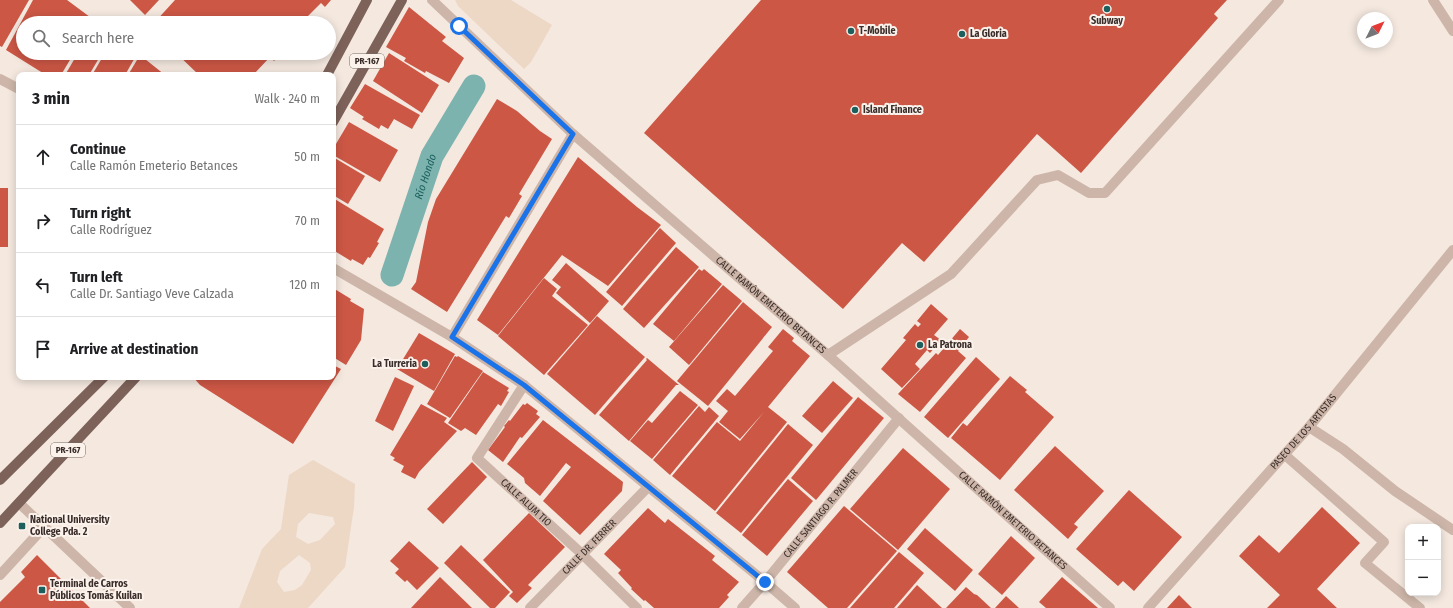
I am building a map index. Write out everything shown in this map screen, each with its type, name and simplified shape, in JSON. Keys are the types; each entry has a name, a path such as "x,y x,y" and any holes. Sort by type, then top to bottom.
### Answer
{"main road":[{"name":"PR-167","path":"336,58 367,0"},
{"name":"PR-167","path":"336,117 402,0"},
{"name":"PR-167","path":"329,72 335,60"},
{"name":"PR-167","path":"0,480 101,380"},
{"name":"PR-167","path":"0,523 133,380"}],"street":[{"name":"CALLE RAMÓN EMETERIO BETANCES","path":"432,0 573,134 828,355 1110,608"},
{"path":"828,355 951,274 1037,180 1058,175 1089,193 1105,193 1279,0"},
{"path":"1433,0 1453,31"},
{"path":"0,79 16,87"},
{"path":"452,337 573,134"},
{"name":"PASEO DE LOS ARTISTAS","path":"1148,608 1309,427 1453,250"},
{"path":"336,270 452,337 524,385 795,608"},
{"name":"CALLE ALUM TIO","path":"524,385 477,458 582,554 637,608"},
{"name":"CALLE SANTIAGO R. PALMER","path":"742,608 899,418"},
{"path":"1309,427 1343,449 1395,491 1453,530"},
{"path":"1285,455 1384,542 1365,563 1420,608"},
{"name":"CALLE DR. FERRER","path":"530,608 648,487"},
{"path":"19,503 130,608"},
{"path":"0,574 44,527"}],"shaded area":[{"path":"455,0 511,0 552,25 531,62 524,69 458,6"},
{"path":"313,460 355,484 354,507 345,567 308,608 239,608 262,549 281,529 289,475","holes":["309,513 333,517 335,524 320,540 308,544 296,537 298,524","299,555 310,563 311,570 302,585 295,590 284,592 277,582 280,571"]}],"building":[{"path":"0,0 29,0 20,16 16,16 16,23 2,47 0,46"},
{"path":"33,0 67,0 89,16 24,16"},
{"path":"130,0 159,0 145,15"},
{"path":"175,0 331,0 325,7 321,3 308,16 160,16"},
{"path":"761,0 1227,0 1214,14 1218,18 1081,173 1037,134 924,262 902,243 843,309 644,133"},
{"path":"409,7 446,37 442,41 464,58 449,83 426,71 425,73 404,61 406,58 386,47"},
{"path":"16,31 16,56 6,50"},
{"path":"389,53 439,85 422,113 373,81"},
{"path":"22,60 70,60 63,72 41,72"},
{"path":"74,60 98,60 91,72 67,72"},
{"path":"101,60 134,60 127,72 94,72"},
{"path":"137,60 146,60 161,72 130,72"},
{"path":"183,60 267,60 256,72 196,72"},
{"path":"365,84 420,115 412,129 394,119 388,129 381,125 379,129 362,119 364,117 350,108"},
{"path":"497,99 517,111 540,131 552,139 519,194 522,196 509,218 506,216 447,312 411,289 416,282 428,222 436,199"},
{"path":"349,122 398,150 380,182 336,157 336,144"},
{"path":"578,157 637,207 661,225 608,286 562,255 498,335 477,320"},
{"path":"336,159 365,176 348,204 336,197"},
{"path":"0,188 8,188 8,247 0,247"},
{"path":"336,200 384,229 377,242 379,243 370,258 368,257 363,265 352,259 351,261 336,252"},
{"path":"660,228 676,243 622,306 606,292"},
{"path":"676,247 699,267 644,328 623,309"},
{"path":"566,263 609,301 590,323 556,293 561,287 552,280"},
{"path":"699,269 702,271 704,269 722,284 674,341 653,324"},
{"path":"544,278 557,289 552,296 588,325 544,375 498,336"},
{"path":"723,285 742,301 689,365 669,347"},
{"path":"336,290 351,299 350,301 364,309 361,340 346,365 336,359"},
{"path":"743,302 772,327 708,406 677,381"},
{"name":"La Patrona","path":"931,304 948,319 934,335 941,340 930,353 927,350 915,364 920,369 902,388 881,369 906,340 903,338 915,324 918,327 921,324 917,321"},
{"path":"597,316 645,357 595,415 547,374"},
{"path":"783,329 794,338 792,341 810,356 768,407 787,422 715,511 672,476 717,422 740,441 764,412 740,439 719,422 728,411 716,401 727,389 735,396 773,351 768,347"},
{"path":"960,329 969,337 958,351 966,358 920,412 898,394 936,353 938,355"},
{"name":"La Turreria","path":"419,333 455,354 434,391 397,369"},
{"path":"455,356 458,356 483,371 450,418 427,404"},
{"path":"976,357 1000,379 948,438 924,417"},
{"path":"647,358 679,385 676,385 629,441 599,415 647,360"},
{"path":"336,366 341,369 336,377"},
{"path":"483,372 509,388 507,391 509,392 501,406 498,404 476,435 465,428 461,431 448,423"},
{"path":"1010,376 1027,390 1025,392 1054,417 1000,480 951,438 963,423 967,426"},
{"path":"395,377 414,386 393,431 375,421"},
{"path":"196,380 334,380 293,444 200,385"},
{"path":"833,381 853,398 822,433 802,416"},
{"path":"680,391 698,405 652,459 630,441 648,420 652,423"},
{"path":"858,397 884,418 816,500 791,478"},
{"path":"527,403 538,411 536,414 540,417 522,438 520,437 503,462 488,450 505,427 504,426 509,420 510,421 523,404 525,405"},
{"path":"421,404 447,418 444,422 457,431 419,472 415,479 401,472 404,466 393,460 395,458 390,455"},
{"path":"699,406 705,412 709,407 719,416 670,475 653,460"},
{"path":"543,420 623,482 622,491 580,535 543,501 571,467 566,463 540,496 525,483 524,478 507,464"},
{"path":"788,424 813,445 741,533 716,513"},
{"path":"1055,446 1104,491 1074,524 1078,527 1068,539 1014,490"},
{"path":"903,448 950,489 898,550 850,509"},
{"path":"472,462 487,477 443,524 427,509"},
{"path":"788,479 813,501 767,556 742,535"},
{"path":"1129,490 1182,537 1134,591 1123,581 1118,586 1076,549"},
{"path":"844,506 897,551 847,608 828,608 787,572"},
{"path":"1322,507 1360,543 1317,589 1337,608 1267,608 1280,595 1239,556 1259,535 1279,553"},
{"path":"648,508 665,523 668,519 715,556 712,560 739,582 727,595 729,597 719,608 654,608 631,589 632,588 618,573 621,570 604,554"},
{"path":"529,513 565,547 528,585 532,588 517,603 509,596 513,592 483,560"},
{"path":"925,528 973,570 955,591 907,549"},
{"path":"1011,536 1035,558 1002,595 978,574"},
{"path":"409,541 439,568 417,590 407,580 405,582 395,573 399,569 390,561"},
{"path":"461,545 510,592 495,608 490,608 444,563"},
{"path":"899,552 924,573 894,608 850,608"},
{"name":"Terminal de Carros Públicos Tomás Kuilan","path":"37,555 90,608 0,608 0,602 25,577 21,572"},
{"path":"440,577 472,608 411,608"},
{"path":"1062,577 1098,608 1046,608 1039,602"},
{"path":"917,585 942,608 897,608"},
{"path":"966,587 977,595 991,608 946,608"},
{"path":"1179,595 1192,608 1167,608"},
{"path":"1006,596 1019,608 995,608"}],"waterway":[{"name":"Río Hondo","path":"392,275 432,156 474,86"}],"place":[{"name":"Subway","path":"1107,9"},
{"name":"T-Mobile","path":"851,31"},
{"name":"La Gloria","path":"962,34"},
{"name":"Island Finance","path":"855,110"},
{"name":"La Patrona","path":"920,345"},
{"name":"La Turreria","path":"425,364"},
{"name":"National University College Pda. 2","path":"22,526"},
{"name":"Terminal de Carros Públicos Tomás Kuilan","path":"42,590"}],"route":[{"path":"459,26 573,134 452,337 524,385 765,582"}]}
